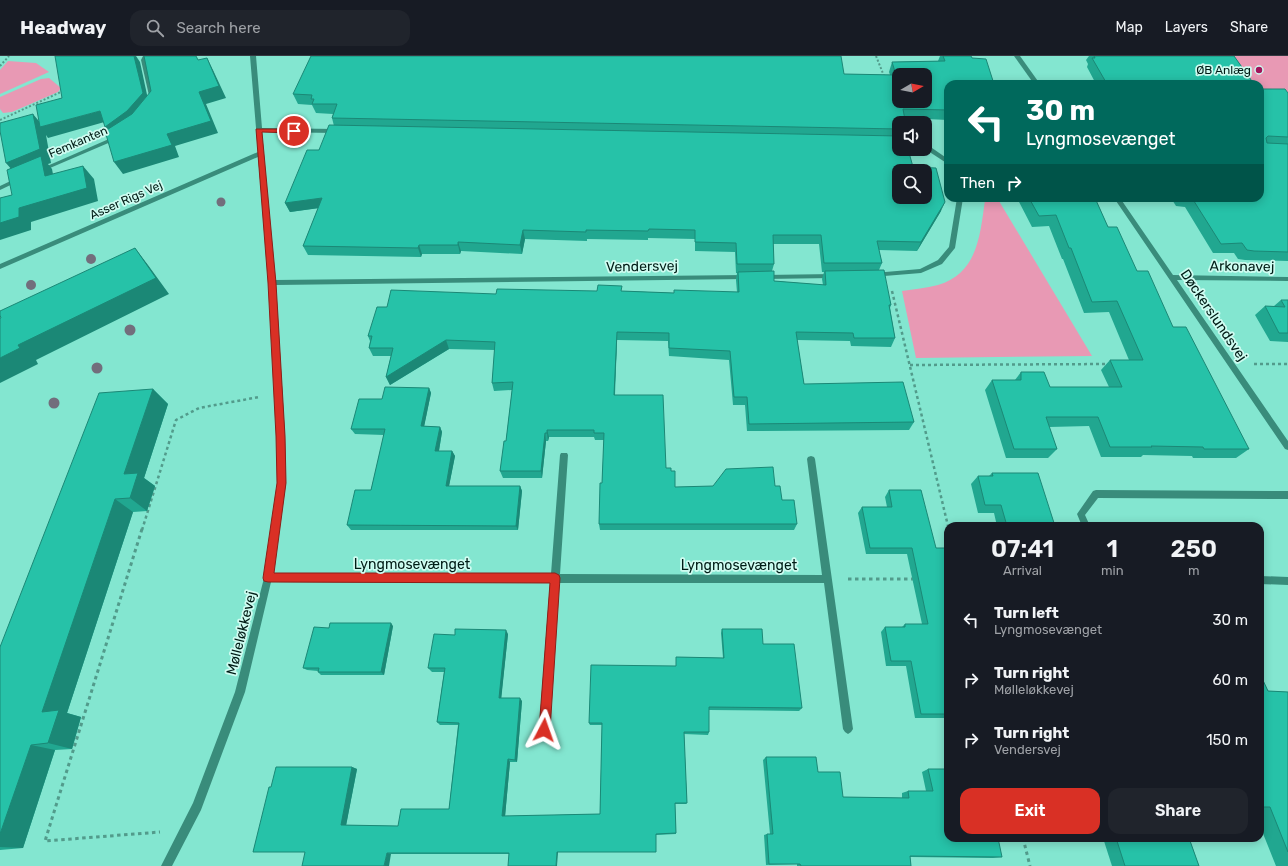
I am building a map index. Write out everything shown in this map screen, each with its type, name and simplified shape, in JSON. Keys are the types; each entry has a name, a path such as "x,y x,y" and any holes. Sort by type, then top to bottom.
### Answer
{"street":[{"path":"146,56 144,60 154,104 150,110"},
{"name":"Mølleløkkevej","path":"166,866 197,806 240,692 268,578 282,483 272,283 253,56"},
{"path":"1017,56 1034,80"},
{"path":"258,130 342,132"},
{"name":"Femkanten","path":"37,172 122,135"},
{"path":"932,150 944,159"},
{"name":"Asser Rigs Vej","path":"0,267 262,153"},
{"path":"0,188 23,178"},
{"path":"864,275 888,275 921,271 940,262 952,248 959,202"},
{"name":"Døckerslundsvej","path":"1120,202 1288,448"},
{"name":"Vendersvej","path":"272,283 840,276"},
{"name":"Arkonavej","path":"1171,277 1288,279"},
{"path":"544,730 564,455"},
{"path":"811,459 848,729"},
{"path":"1084,522 1081,514 1096,494 1288,495"},
{"name":"Lyngmosevænget","path":"268,578 828,579"},
{"path":"1264,580 1288,581"}],"path":[{"path":"0,66 9,56"},
{"path":"876,56 884,76"},
{"path":"0,120 67,89"},
{"path":"888,275 947,522"},
{"path":"910,365 1113,364"},
{"path":"1231,364 1288,364"},
{"path":"185,830 45,840 176,420 199,408 278,393"},
{"path":"828,579 918,579"},
{"path":"1024,842 1030,866"}],"shaded area":[{"name":"ØB Anlæg","path":"1221,56 1288,56 1288,98 1264,97 1264,80 1237,80"},
{"path":"8,61 36,63 49,72 0,94 0,70"},
{"path":"49,78 61,88 58,92 12,112 3,113 0,109 0,97 41,79"},
{"path":"985,202 1000,202 1092,356 916,358 902,291 938,285 962,272 975,251"}],"building":[{"path":"55,56 134,56 143,93 127,111 105,127 100,111 40,127 36,105 62,98"},
{"path":"144,56 196,56 198,60 207,58 219,86 199,92 211,121 167,134 172,145 114,162 105,131 132,114 151,91"},
{"path":"311,56 841,56 844,74 892,75 892,108 932,108 932,68 894,68 892,62 945,61 943,56 971,56 972,58 986,59 993,80 944,80 944,110 903,109 904,116 892,116 892,129 332,118 337,104 312,104 314,99 311,99 312,95 293,94"},
{"path":"1094,56 1234,56 1251,80 1105,80 1092,58 1095,58"},
{"path":"1264,89 1285,89 1288,93 1288,137 1268,136 1266,138 1267,143 1288,144 1288,252 1247,250 1242,243 1221,244 1195,202 1264,202"},
{"path":"33,114 40,149 6,163 0,123"},
{"path":"329,125 892,136 892,156 910,156 912,164 892,164 892,204 932,204 932,168 936,168 945,202 921,242 877,241 882,263 824,263 821,235 773,235 774,264 737,264 736,243 695,242 695,230 586,230 586,232 523,230 520,245 458,242 458,245 419,245 418,248 303,246 322,198 285,203 307,150 319,150"},
{"path":"41,156 45,176 83,166 87,188 19,208 19,217 0,223 0,198 12,195 7,170"},
{"path":"1031,202 1097,202 1108,227 1117,227 1137,271 1148,271 1173,327 1186,327 1249,449 1204,449 1203,447 1151,446 1152,447 1110,447 1098,417 1046,417 1057,449 1014,449 992,380 1021,380 1021,372 1044,372 1050,387 1122,387 1110,360 1143,360 1117,301 1092,302 1071,248 1069,248 1056,215 1039,216"},
{"path":"135,248 156,278 18,345 20,348 0,358 0,311"},
{"path":"884,270 891,305 889,305 895,338 854,338 853,333 796,332 804,384 903,382 914,422 749,424 747,397 734,397 730,351 669,348 669,333 617,332 614,395 663,395 666,468 671,468 671,471 675,471 675,487 713,486 726,469 773,467 775,486 780,486 782,500 794,500 797,524 599,524 600,483 602,483 604,433 594,433 594,430 547,430 547,433 545,433 541,471 500,471 504,441 506,441 513,382 492,383 495,342 446,340 386,377 393,348 369,348 372,336 368,336 377,307 387,307 391,290 496,294 497,289 597,291 598,285 622,286 621,291 674,293 674,290 739,292 738,272 774,271 774,281 826,285 825,271"},
{"path":"1281,300 1288,300 1288,333 1279,333 1265,306 1285,307"},
{"path":"385,387 429,388 421,426 440,427 435,451 452,451 446,486 520,486 516,526 347,525 355,490 371,490 385,429 351,429 359,399 382,399"},
{"path":"153,389 124,474 138,473 130,498 115,499 42,712 59,710 48,743 31,745 0,834 0,647 99,393"},
{"path":"992,473 1038,473 1054,522 1006,522 1001,505 985,505 978,476 993,476"},
{"path":"889,490 921,490 936,548 944,548 944,714 921,714 911,661 891,661 885,627 905,627 905,624 928,624 912,548 870,548 862,507 892,507"},
{"path":"330,623 391,623 381,672 318,672 319,668 303,668 314,627 329,628"},
{"path":"455,629 506,630 499,698 520,698 515,760 508,759 502,816 600,814 602,723 589,723 591,665 676,666 676,657 724,658 722,629 762,629 763,644 794,644 802,708 709,707 709,732 684,732 687,803 675,803 676,833 656,834 656,852 557,852 556,866 508,866 509,853 387,853 384,866 302,866 305,852 253,852 269,787 271,787 276,767 352,767 341,825 398,826 401,809 449,809 459,723 437,722 445,668 428,668 434,634 455,635"},
{"path":"1264,682 1268,691 1288,692 1288,852 1270,807 1264,807"},
{"path":"766,757 816,757 818,772 840,772 843,797 909,798 908,791 933,791 928,769 944,769 944,842 999,842 1002,857 910,856 911,866 801,866 800,864 769,864 767,834 773,834"},
{"path":"1117,842 1190,842 1199,866 1125,866"}],"place":[{"name":"ØB Anlæg","path":"1259,70"}],"route":[{"path":"294,131 258,130 262,153 272,283 281,436 282,483 268,578 555,578 544,730"}]}
